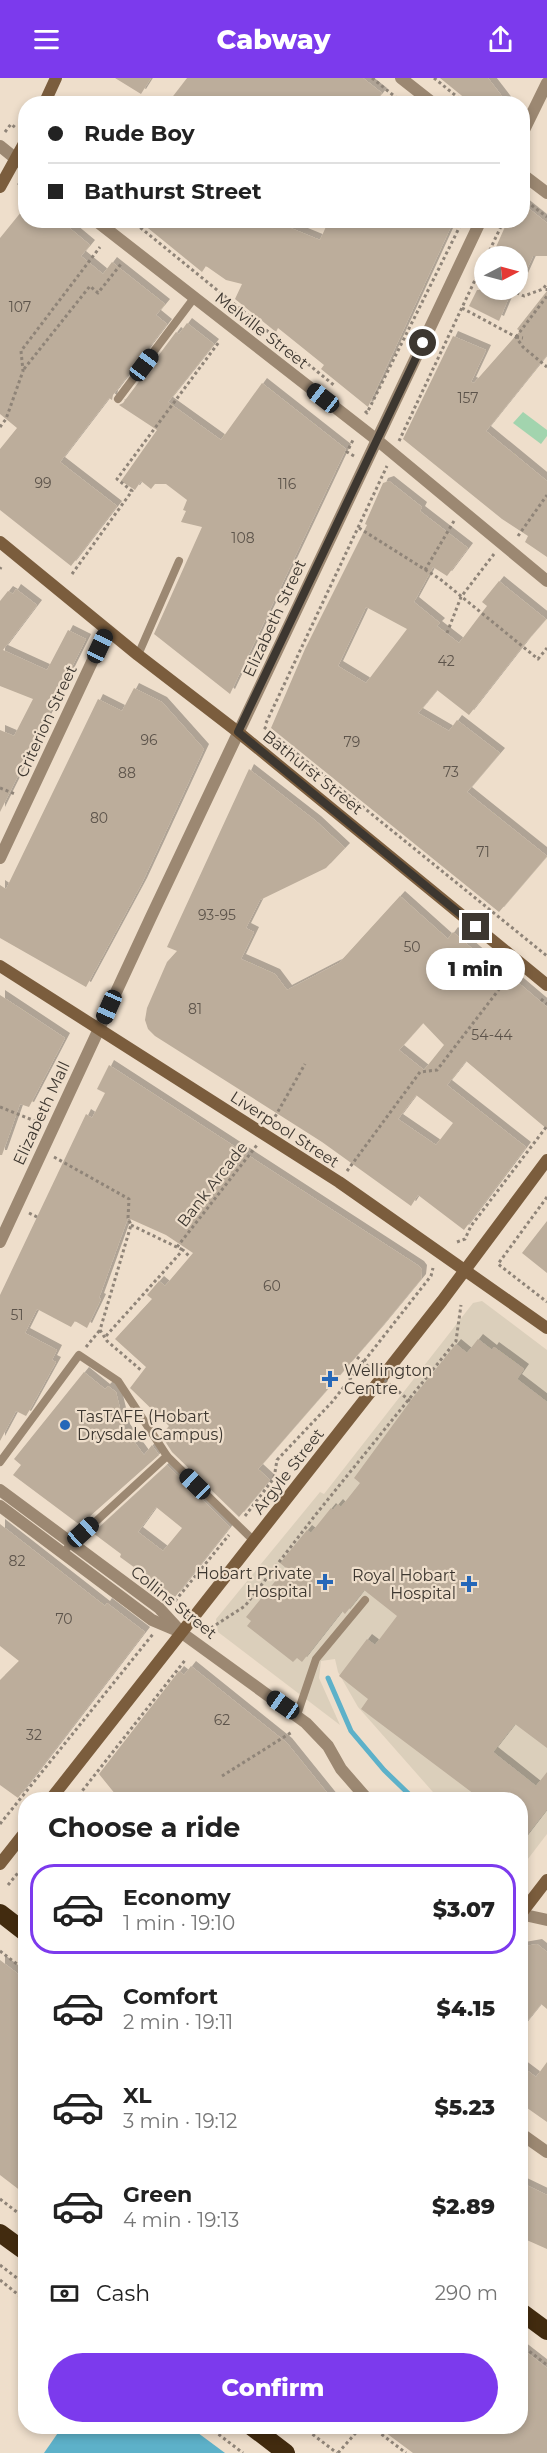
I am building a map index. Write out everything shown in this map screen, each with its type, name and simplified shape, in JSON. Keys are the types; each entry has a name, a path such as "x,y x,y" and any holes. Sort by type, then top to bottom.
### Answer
{"highway":[{"path":"0,1913 18,1927"},
{"path":"0,2233 18,2246"},
{"path":"528,2317 547,2331"},
{"path":"261,2434 286,2453"}],"main road":[{"path":"48,96 56,78"},
{"path":"0,187 18,165"},
{"name":"Bathurst Street","path":"0,542 138,655 238,732 547,985"},
{"name":"Liverpool Street","path":"0,966 98,1031 128,1047 339,1182 547,1328"},
{"name":"Argyle Street","path":"56,1792 465,1270 547,1160"},
{"path":"0,1864 18,1842"},
{"path":"528,1905 547,1880"}],"street":[{"path":"401,78 424,96"},
{"path":"530,118 547,83"},
{"path":"0,146 18,161"},
{"path":"530,180 547,193"},
{"name":"Melville Street","path":"105,228 377,440 547,581"},
{"name":"Elizabeth Street","path":"98,1031 477,228"},
{"name":"Criterion Street","path":"0,858 107,630"},
{"name":"Elizabeth Mall","path":"0,1242 98,1031"},
{"name":"Collins Street","path":"0,1490 159,1608 182,1633 302,1719 322,1738 341,1769 361,1792"},
{"path":"0,1506 152,1620 182,1633"},
{"path":"528,1916 547,1920"},
{"path":"528,2139 547,2152"}],"lane":[{"path":"118,399 194,298"},
{"path":"138,655 179,561"},
{"path":"0,1462 79,1355 118,1381 167,1456 254,1541"},
{"path":"62,1552 167,1456"},
{"path":"302,1719 315,1659 365,1600"}],"path":[{"path":"372,78 394,96"},
{"path":"434,78 456,96"},
{"path":"0,140 11,124 18,131"},
{"path":"530,204 547,217"},
{"path":"141,228 340,391"},
{"path":"358,405 367,413 459,228"},
{"path":"492,246 500,228"},
{"path":"22,371 21,351 100,247"},
{"path":"0,427 6,419 22,371 90,286 98,292 121,264"},
{"path":"474,284 265,725 547,956"},
{"path":"528,295 547,287"},
{"path":"516,337 547,296"},
{"path":"462,308 516,337 523,338"},
{"path":"516,337 523,347 547,367"},
{"path":"72,574 132,491 117,479 219,342"},
{"path":"399,440 406,446"},
{"path":"518,537 547,495"},
{"path":"425,570 460,509"},
{"path":"358,528 425,570 538,659 547,648"},
{"path":"509,529 525,542"},
{"path":"447,633 461,597 502,543"},
{"path":"0,788 15,795"},
{"path":"339,1182 420,1072 437,1070 507,979 506,952"},
{"name":"Bank Arcade","path":"177,1247 264,1135 304,1064"},
{"path":"0,1107 53,1128"},
{"path":"457,1242 465,1239 471,1226 547,1126"},
{"path":"42,1150 129,1199 128,1218 131,1225 100,1330 79,1355"},
{"path":"547,1197 498,1264 547,1302"},
{"path":"131,1225 183,1250 189,1256"},
{"path":"106,1336 183,1250"},
{"path":"116,1255 122,1257"},
{"path":"176,1601 274,1478 278,1460 332,1402 431,1276 434,1268"},
{"path":"211,1628 245,1606 456,1341 461,1305"},
{"path":"100,1330 106,1336 107,1341 142,1371"},
{"path":"357,1357 410,1401"},
{"path":"26,1792 154,1634"},
{"path":"81,1792 186,1659"},
{"path":"222,1776 302,1719"},
{"path":"0,1824 18,1802"},
{"path":"8,1885 18,1873"},
{"path":"0,1951 18,1965"},
{"path":"0,2199 18,2213"},
{"path":"0,2265 18,2279"},
{"path":"0,2280 18,2295"},
{"path":"528,2350 547,2365"},
{"path":"218,2434 243,2453"},
{"path":"312,2434 338,2453 355,2434"},
{"path":"381,2434 406,2453"}],"shaded area":[{"name":"Royal Hobart Hospital","path":"482,1301 547,1350 547,1834 528,1859 528,1792 433,1792 358,1707 338,1672 335,1659 321,1661 319,1678 340,1725 218,1632 216,1619 320,1492 324,1494 473,1303"}],"green space":[{"path":"523,412 547,430 547,436 541,444 513,423"}],"water":[{"path":"57,2434 199,2434 225,2453 44,2453"}],"building":[{"path":"115,78 151,78 141,94"},
{"path":"187,78 363,78 382,93 380,96 173,96"},
{"path":"440,78 488,78 502,96 462,96"},
{"path":"530,209 547,223 547,256 533,256 528,267 528,246 496,246 504,228 530,228"},
{"path":"18,216 18,228 70,228 90,245 81,256 103,274 112,262 165,304 156,315 167,324 113,395 112,400 109,398 60,462 117,506 71,566 0,510 0,449 17,428 0,414 0,238"},
{"path":"148,228 291,228 320,240 325,228 450,228 368,407 321,369 324,365 278,328 276,332 235,299 242,284 226,280 206,266 202,272"},
{"path":"547,291 547,355 486,431 547,481 547,557 525,542 528,536 502,519 403,439 453,336 486,350 471,382 474,383 520,331 517,329"},
{"path":"474,296 474,300 508,300 499,321 469,306"},
{"path":"187,323 214,344 168,402 221,440 262,383 346,449 230,694 154,634 202,527 181,522 186,511 183,510 187,500 166,484 155,484 151,489 141,481 135,490 121,481 157,430 119,405 123,403 176,332 179,334"},
{"path":"389,481 422,507 420,511 468,548 447,576 433,567 414,602 440,623 437,626 459,643 487,606 482,602 499,581 546,619 469,715 437,690 418,713 449,731 457,720 500,753 467,792 547,856 499,912 271,728 305,649 367,525 365,524 383,483","holes":["366,607 407,629 366,683 338,666"]},
{"path":"16,589 37,605 3,650 47,670 68,630 86,639 0,812 0,730 14,736 33,699 0,686 0,601 8,591 13,594"},
{"path":"134,688 162,702 204,749 142,883 86,987 0,938 0,885 6,889 98,699 122,711"},
{"path":"249,769 316,821 345,848 326,868 260,900 246,928 254,932 241,959 275,974 287,990 339,963 400,896 448,939 453,932 511,982 514,979 547,1007 547,1129 466,1061 447,1085 526,1147 464,1230 418,1195 411,1206 322,1142 155,1036 148,1029 145,1020 147,1008 167,962 177,951 167,947","holes":["423,1023 444,1045 424,1070 399,1050","416,1095 453,1123 436,1145 398,1119"]},
{"path":"0,995 65,1038 29,1107 20,1104 2,1155 0,1155"},
{"path":"109,1065 422,1270 421,1279 379,1330 258,1469 270,1480 239,1517 172,1452 161,1435 169,1426 130,1388 146,1367 115,1339 152,1299 147,1295 159,1281 165,1286 193,1253 166,1235 128,1218 99,1298 101,1299 87,1328 75,1321 71,1327 37,1309 25,1333 57,1350 52,1360 56,1362 26,1416 16,1411 0,1441 0,1295 86,1114 92,1118 105,1093 97,1089"},
{"path":"547,1221 547,1273 522,1253"},
{"name":"Royal Hobart Hospital","path":"478,1339 492,1350 494,1347 524,1369 517,1379 547,1402 547,1748 515,1724 493,1752 536,1786 547,1772 547,1809 528,1834 528,1792 471,1792 361,1709 368,1699 339,1676 367,1639 375,1645 397,1616 364,1590 345,1614 342,1611 302,1662 297,1658 293,1662 247,1626 251,1621 246,1617 286,1568 280,1563 307,1530 311,1533 331,1508 333,1510 338,1504 341,1507 360,1483 354,1478 414,1396 456,1344 467,1353"},
{"path":"84,1372 105,1389 108,1386 116,1392 125,1429 144,1455 152,1445 159,1455 80,1525 13,1475 21,1465 14,1459"},
{"path":"167,1465 230,1527 175,1597 120,1557 121,1554 93,1533","holes":["156,1507 182,1528 163,1551 138,1532"]},
{"path":"0,1524 105,1606 107,1603 145,1632 23,1792 18,1792 18,1798 0,1785 0,1680 19,1661 0,1646"},
{"path":"191,1666 287,1743 327,1792 114,1792 99,1774 179,1671 184,1675"},
{"path":"537,1944 547,1952 547,2009 541,2004 528,2020 528,1946"},
{"path":"0,1960 18,1974 18,2189 0,2175"},
{"path":"547,2062 547,2122 528,2109 528,2071 536,2077"},
{"path":"528,2186 547,2195 547,2249 528,2241"},
{"path":"528,2353 547,2368 547,2453 413,2453 387,2434 528,2434"}],"waterway":[{"path":"328,1678 351,1731 384,1770 407,1792"}],"place":[{"name":"Wellington Centre","path":"330,1379"},
{"name":"TasTAFE (Hobart Drysdale Campus)","path":"65,1425"},
{"name":"Hobart Private Hospital","path":"325,1582"},
{"name":"Royal Hobart Hospital","path":"469,1584"}],"route":[{"path":"423,343 238,732 476,927"}]}
